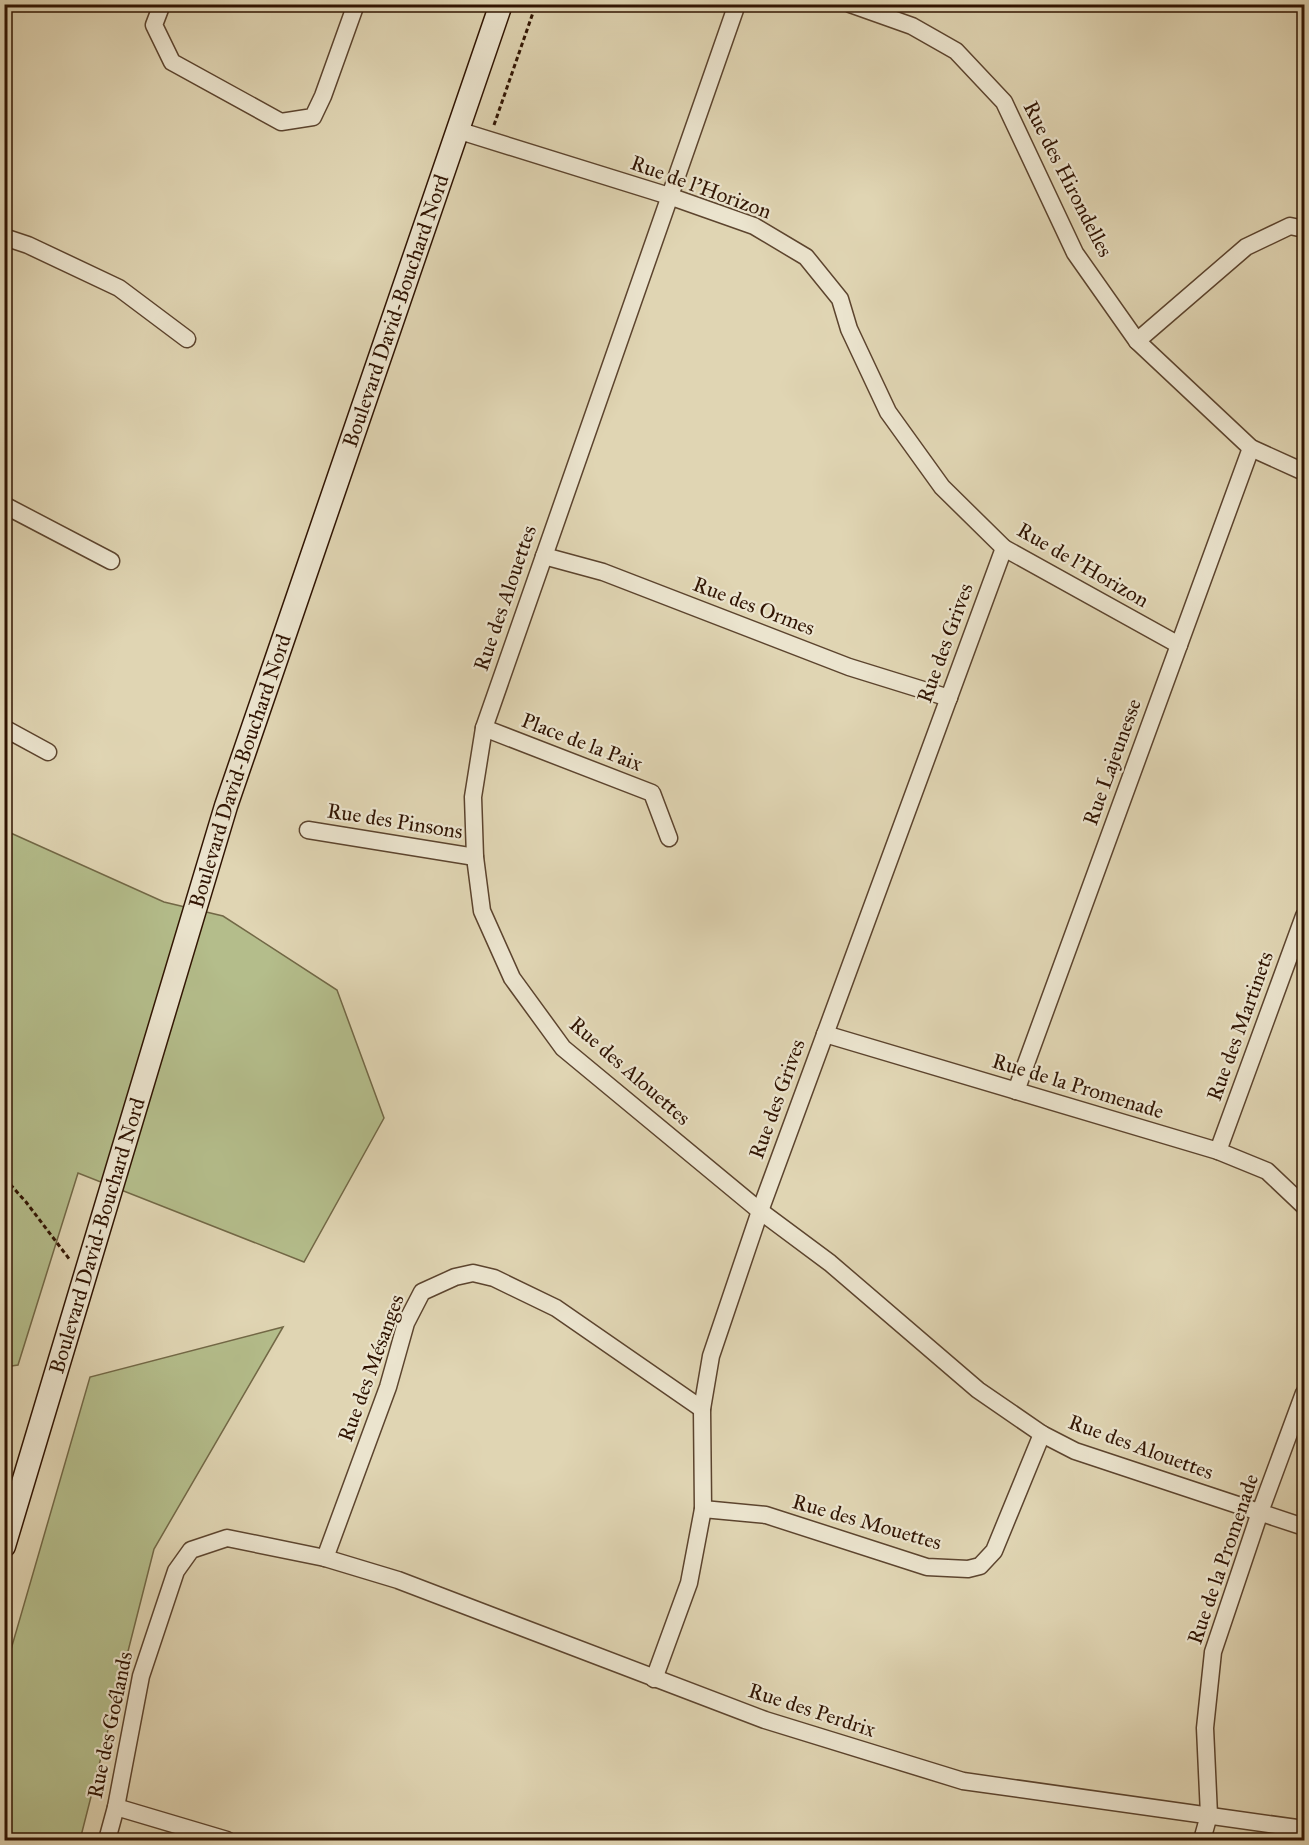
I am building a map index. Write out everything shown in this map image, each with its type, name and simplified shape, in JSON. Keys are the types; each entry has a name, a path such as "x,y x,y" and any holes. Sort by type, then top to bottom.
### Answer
{"street":[{"path":"162,4 154,25 172,62 281,122 313,117 323,96 356,4"},
{"name":"Boulevard David-Bouchard Nord","path":"4,1546 226,806 501,4"},
{"name":"Rue des Alouettes","path":"737,4 484,728 473,797 475,857 482,911 512,978 563,1048 760,1211 830,1263 978,1390 1042,1434 1075,1451 1305,1527"},
{"name":"Rue des Hirondelles","path":"850,4 912,26 956,51 1004,102 1075,253 1137,341 1251,448 1305,472"},
{"name":"Rue de l'Horizon","path":"457,130 669,196 754,226 806,257 840,299 849,329 888,411 942,487 1004,548 1179,645"},
{"path":"1137,341 1246,247 1290,226 1305,229"},
{"path":"4,237 28,245 119,288 187,339"},
{"name":"Rue Lajeunesse","path":"1016,1091 1251,448"},
{"path":"4,505 111,561"},
{"name":"Rue des Grives","path":"654,1678 689,1583 703,1509 702,1409 711,1356 760,1211 1004,548"},
{"name":"Rue des Ormes","path":"544,556 603,572 849,667 949,698"},
{"path":"4,728 48,752"},
{"name":"Place de la Paix","path":"484,728 652,793 669,838"},
{"name":"Rue des Pinsons","path":"308,830 475,857"},
{"name":"Rue des Martinets","path":"1218,1151 1305,916"},
{"name":"Rue de la Promenade","path":"825,1034 1218,1151 1267,1171 1305,1206"},
{"name":"Rue des Mésanges","path":"325,1558 388,1388 406,1323 422,1292 455,1276 473,1273 494,1278 556,1308 702,1409"},
{"name":"Rue de la Promenade","path":"1202,1840 1209,1815 1205,1728 1213,1652 1260,1512 1305,1393"},
{"name":"Rue des Mouettes","path":"703,1509 766,1515 927,1567 968,1569 980,1566 994,1551 1042,1434"},
{"name":"Rue des Goélands","path":"107,1840 116,1808 141,1676 176,1571 191,1550 227,1538 325,1558"},
{"name":"Rue des Perdrix","path":"325,1558 398,1580 765,1720 963,1781 1305,1829"},
{"path":"116,1808 227,1840"}],"path":[{"path":"489,140 536,4"},
{"path":"4,1181 8,1182 26,1202 84,1279"}],"green space":[{"path":"4,830 164,902 223,916 337,990 384,1118 304,1262 78,1173 18,1365 5,1367"},
{"path":"283,1327 154,1549 80,1840 5,1840 5,1670 90,1377"}]}
